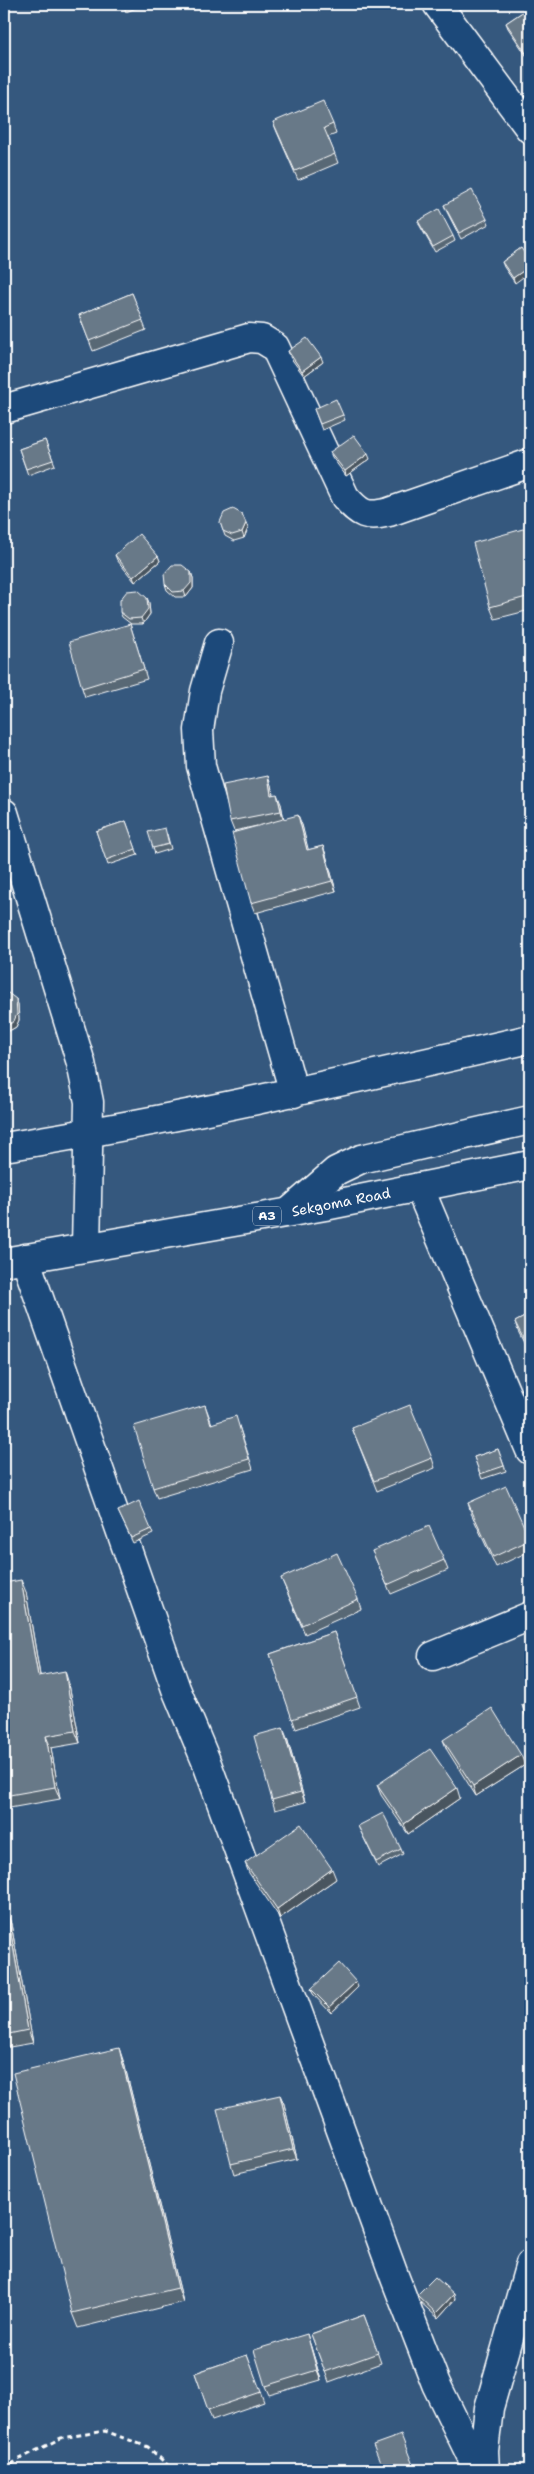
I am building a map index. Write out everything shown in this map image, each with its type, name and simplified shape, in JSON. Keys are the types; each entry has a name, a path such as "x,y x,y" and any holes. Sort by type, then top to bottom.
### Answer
{"main road":[{"path":"437,4 530,129"},
{"path":"4,409 250,338 262,339 275,347 344,497 357,511 373,516 389,512 530,463"},
{"path":"219,644 205,691 200,722 201,766 294,1093"},
{"path":"4,813 81,1063 89,1102 86,1247"},
{"path":"4,1147 89,1133 294,1093 530,1039"},
{"path":"289,1212 336,1171 361,1159 530,1120"},
{"name":"Sekgoma Road","path":"14,1260 289,1212 530,1165"},
{"path":"419,1187 530,1450"},
{"path":"14,1260 176,1689 206,1761 395,2278 436,2384 478,2470"},
{"path":"433,1656 530,1616"},
{"path":"485,2470 484,2451 490,2408 530,2264"}],"path":[{"path":"4,2470 16,2461 61,2438 105,2432 148,2447 173,2470"}],"building":[{"path":"530,7 530,59 506,23"},
{"path":"323,101 333,124 324,128 335,154 295,171 273,122"},
{"path":"472,190 487,219 459,233 444,205"},
{"path":"439,209 453,236 433,247 418,221"},
{"path":"521,248 530,261 530,266 513,278 502,262"},
{"path":"132,293 143,320 89,341 79,315"},
{"path":"307,338 321,357 302,371 288,351"},
{"path":"336,399 343,415 320,424 314,409"},
{"path":"354,435 368,454 345,471 330,452"},
{"path":"45,440 53,460 26,469 19,449"},
{"path":"233,509 242,514 246,523 242,532 232,535 223,531 220,522 224,513"},
{"path":"530,527 530,596 490,607 473,543"},
{"path":"139,534 158,556 133,577 115,555"},
{"path":"172,565 182,565 191,572 191,583 184,591 173,592 165,584 164,574"},
{"path":"138,590 147,598 148,609 141,618 129,619 120,612 120,600 127,591"},
{"path":"130,624 144,669 82,688 69,642"},
{"path":"530,754 530,789 522,756"},
{"path":"268,776 271,795 277,794 281,811 230,821 223,785"},
{"path":"298,815 307,850 323,846 332,881 251,903 232,833"},
{"path":"126,821 136,849 106,860 96,831"},
{"path":"165,828 169,844 153,848 148,832"},
{"path":"4,990 16,999 17,1014 14,1021 4,1027"},
{"path":"530,1314 530,1352 515,1322"},
{"path":"205,1405 211,1424 236,1416 249,1459 153,1488 134,1426"},
{"path":"410,1405 432,1458 374,1481 352,1428"},
{"path":"498,1449 504,1466 480,1474 474,1457"},
{"path":"506,1486 530,1540 493,1557 468,1503"},
{"path":"139,1501 151,1529 131,1538 118,1511"},
{"path":"429,1526 444,1560 387,1585 372,1551"},
{"path":"337,1553 358,1599 302,1625 281,1578"},
{"path":"21,1580 38,1676 65,1671 75,1731 46,1736 55,1787 4,1796 4,1583"},
{"path":"334,1632 357,1697 292,1719 270,1654"},
{"path":"530,1700 530,1720 522,1705"},
{"path":"492,1708 521,1755 473,1786 443,1740"},
{"path":"283,1728 301,1792 272,1800 254,1736"},
{"path":"430,1749 457,1788 404,1824 377,1785"},
{"path":"383,1813 401,1849 376,1862 358,1826"},
{"path":"301,1824 332,1869 277,1909 245,1863"},
{"path":"4,1912 7,1912 28,2030 4,2035"},
{"path":"339,1963 356,1982 329,2007 311,1989"},
{"path":"119,2048 178,2288 72,2313 13,2073"},
{"path":"280,2095 293,2149 231,2164 217,2109"},
{"path":"435,2277 454,2294 436,2313 417,2295"},
{"path":"364,2315 378,2353 325,2372 311,2334"},
{"path":"307,2334 317,2370 265,2386 254,2350"},
{"path":"247,2355 261,2392 208,2410 195,2373"},
{"path":"401,2435 415,2470 383,2470 373,2445"}]}
